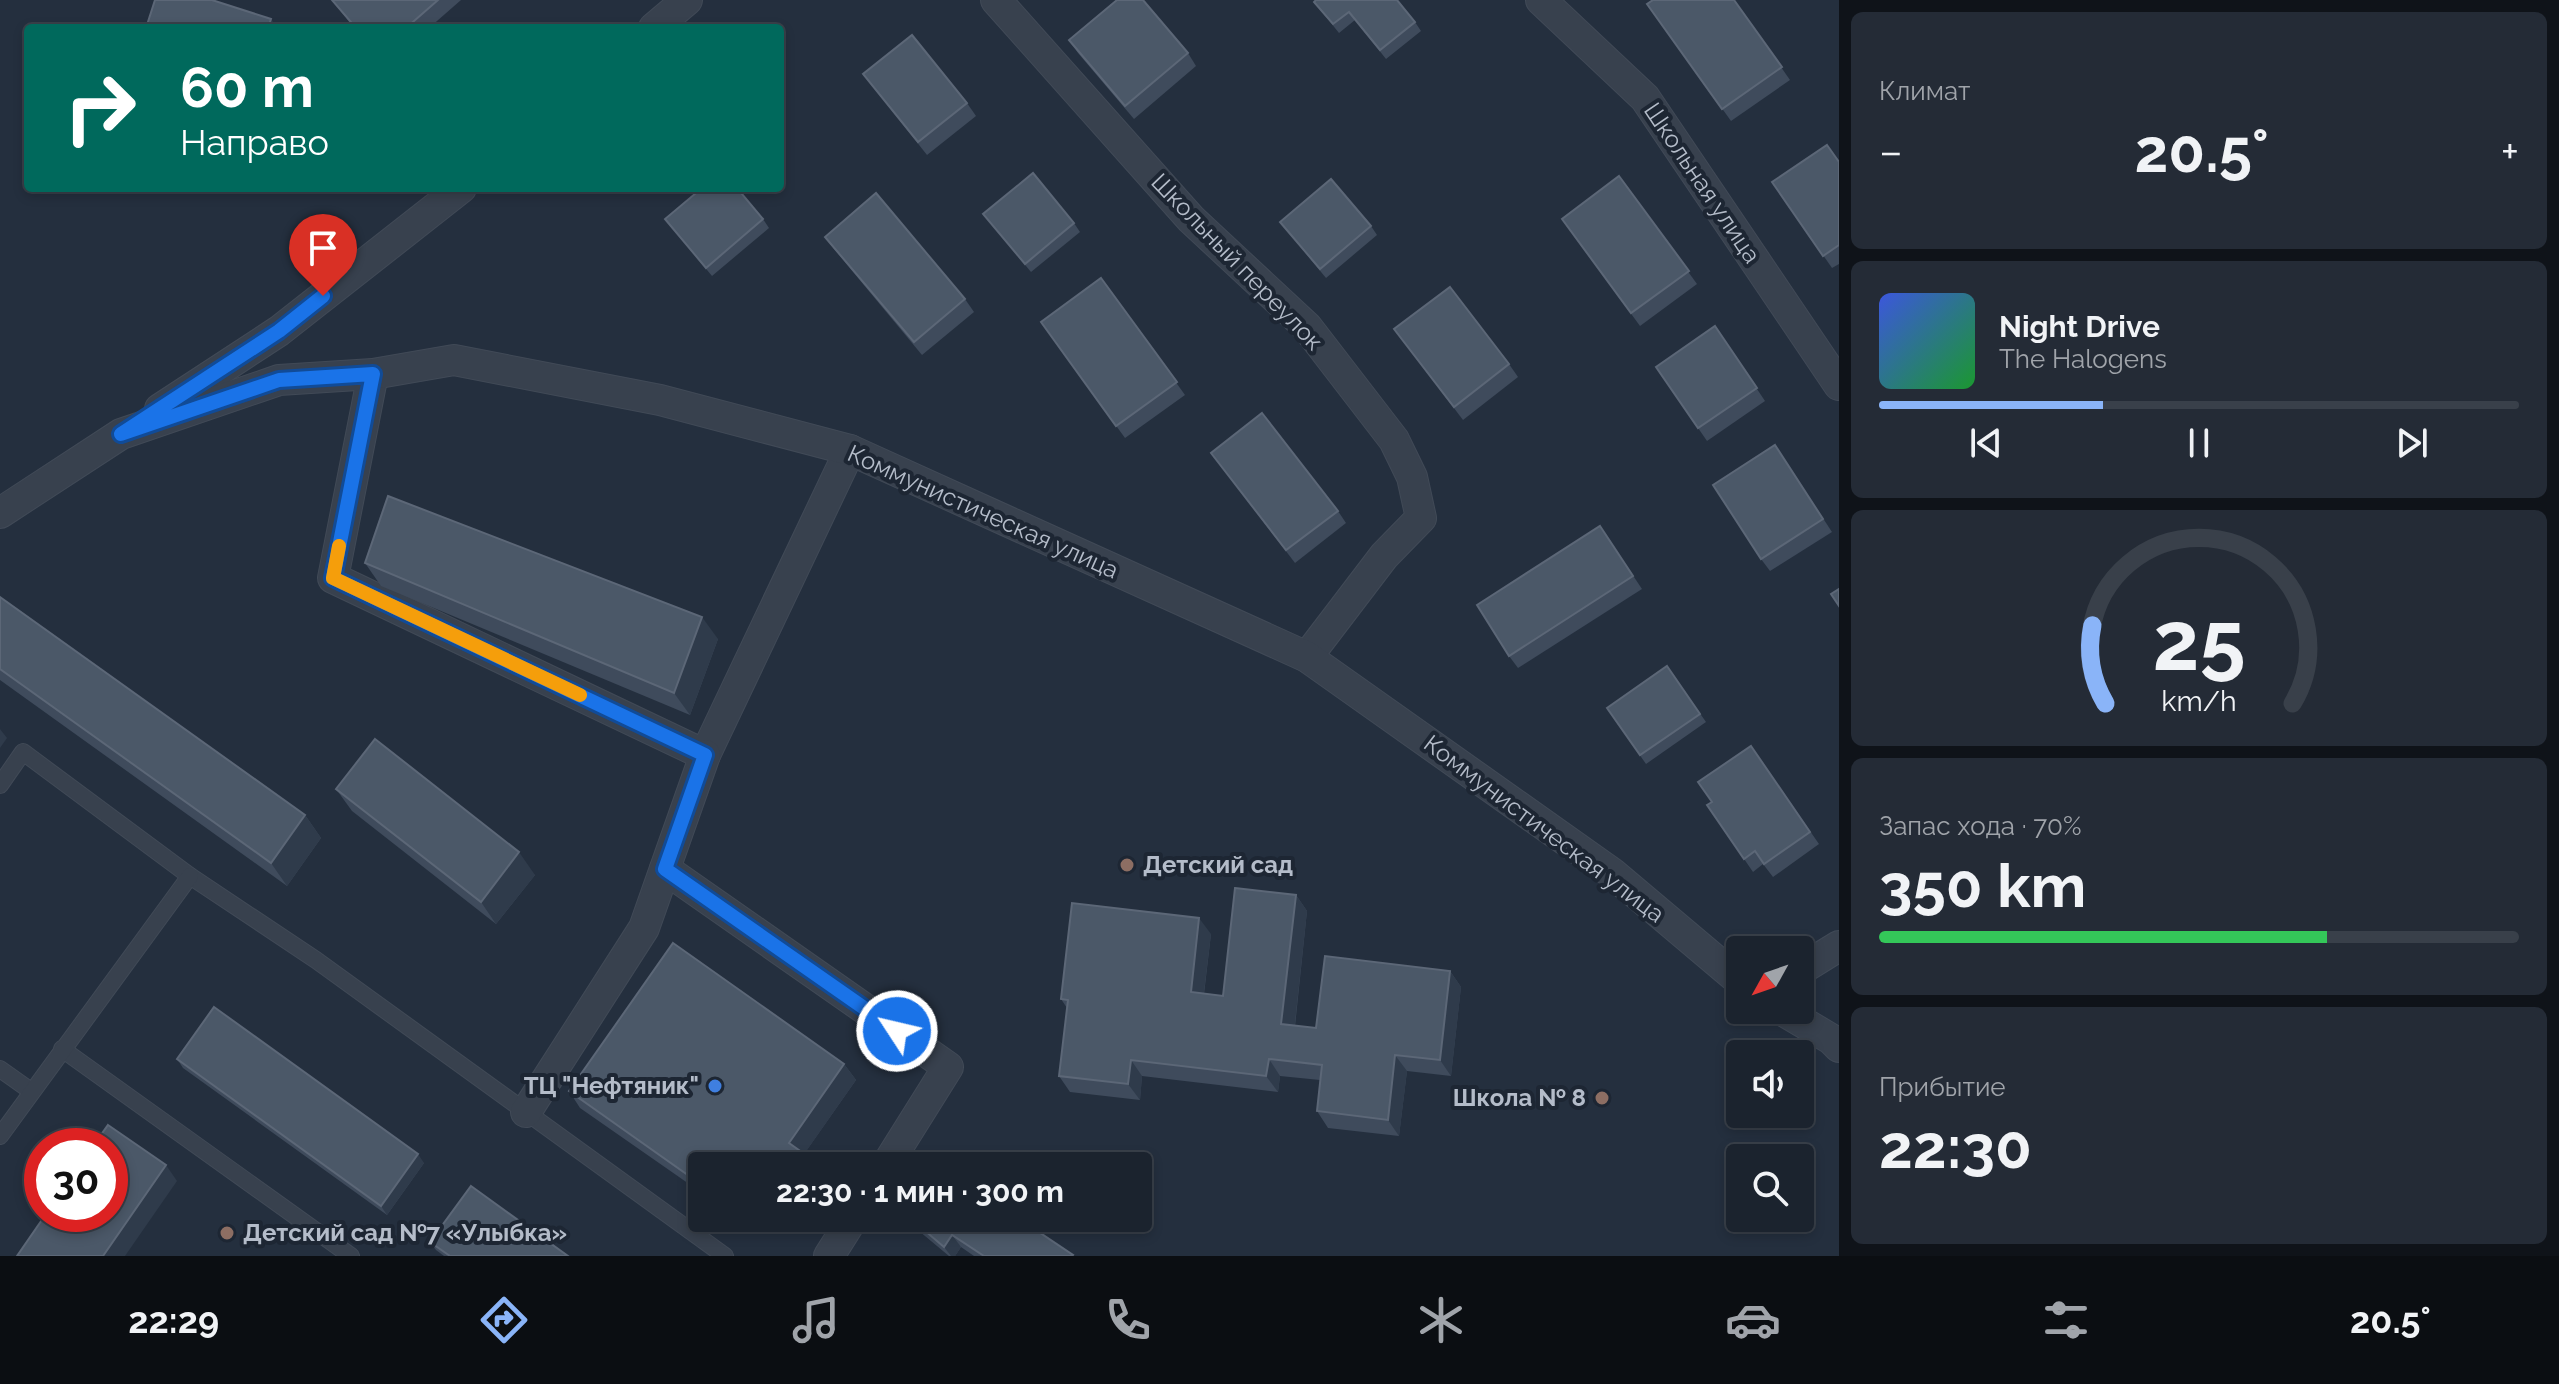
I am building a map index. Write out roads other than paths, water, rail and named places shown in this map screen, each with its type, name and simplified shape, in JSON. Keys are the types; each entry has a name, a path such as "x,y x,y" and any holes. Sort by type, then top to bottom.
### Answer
{"street":[{"path":"659,24 687,0"},
{"name":"Школьный переулок","path":"996,0 1191,219 1307,327 1345,381 1394,440 1412,477 1421,518 1384,556 1307,657"},
{"name":"Школьная улица","path":"1541,0 1645,98 1839,385"},
{"path":"121,434 279,331 456,192"},
{"name":"Коммунистическая улица","path":"0,513 121,434 279,380 373,374 454,360 660,400 850,450 1307,657 1612,873 1726,969"},
{"path":"373,374 333,578 705,755"},
{"path":"526,1112 644,928 705,755 850,450"},
{"path":"665,869 948,1067 895,1152"},
{"path":"1814,961 1839,946"},
{"path":"1808,1024 1836,1039"},
{"path":"829,1256 844,1232"}],"lane":[{"path":"0,785 23,752 190,876 316,960 725,1256"},
{"path":"0,1136 190,876"},
{"path":"62,1049 351,1256"},
{"path":"0,1069 31,1091"}],"place":[{"name":"Детский сад","path":"1127,865"},
{"name":"ТЦ \"Нефтяник\"","path":"715,1086"},
{"name":"Школа № 8","path":"1602,1098"},
{"name":"Детский сад №7 «Улыбка»","path":"227,1233"}]}
